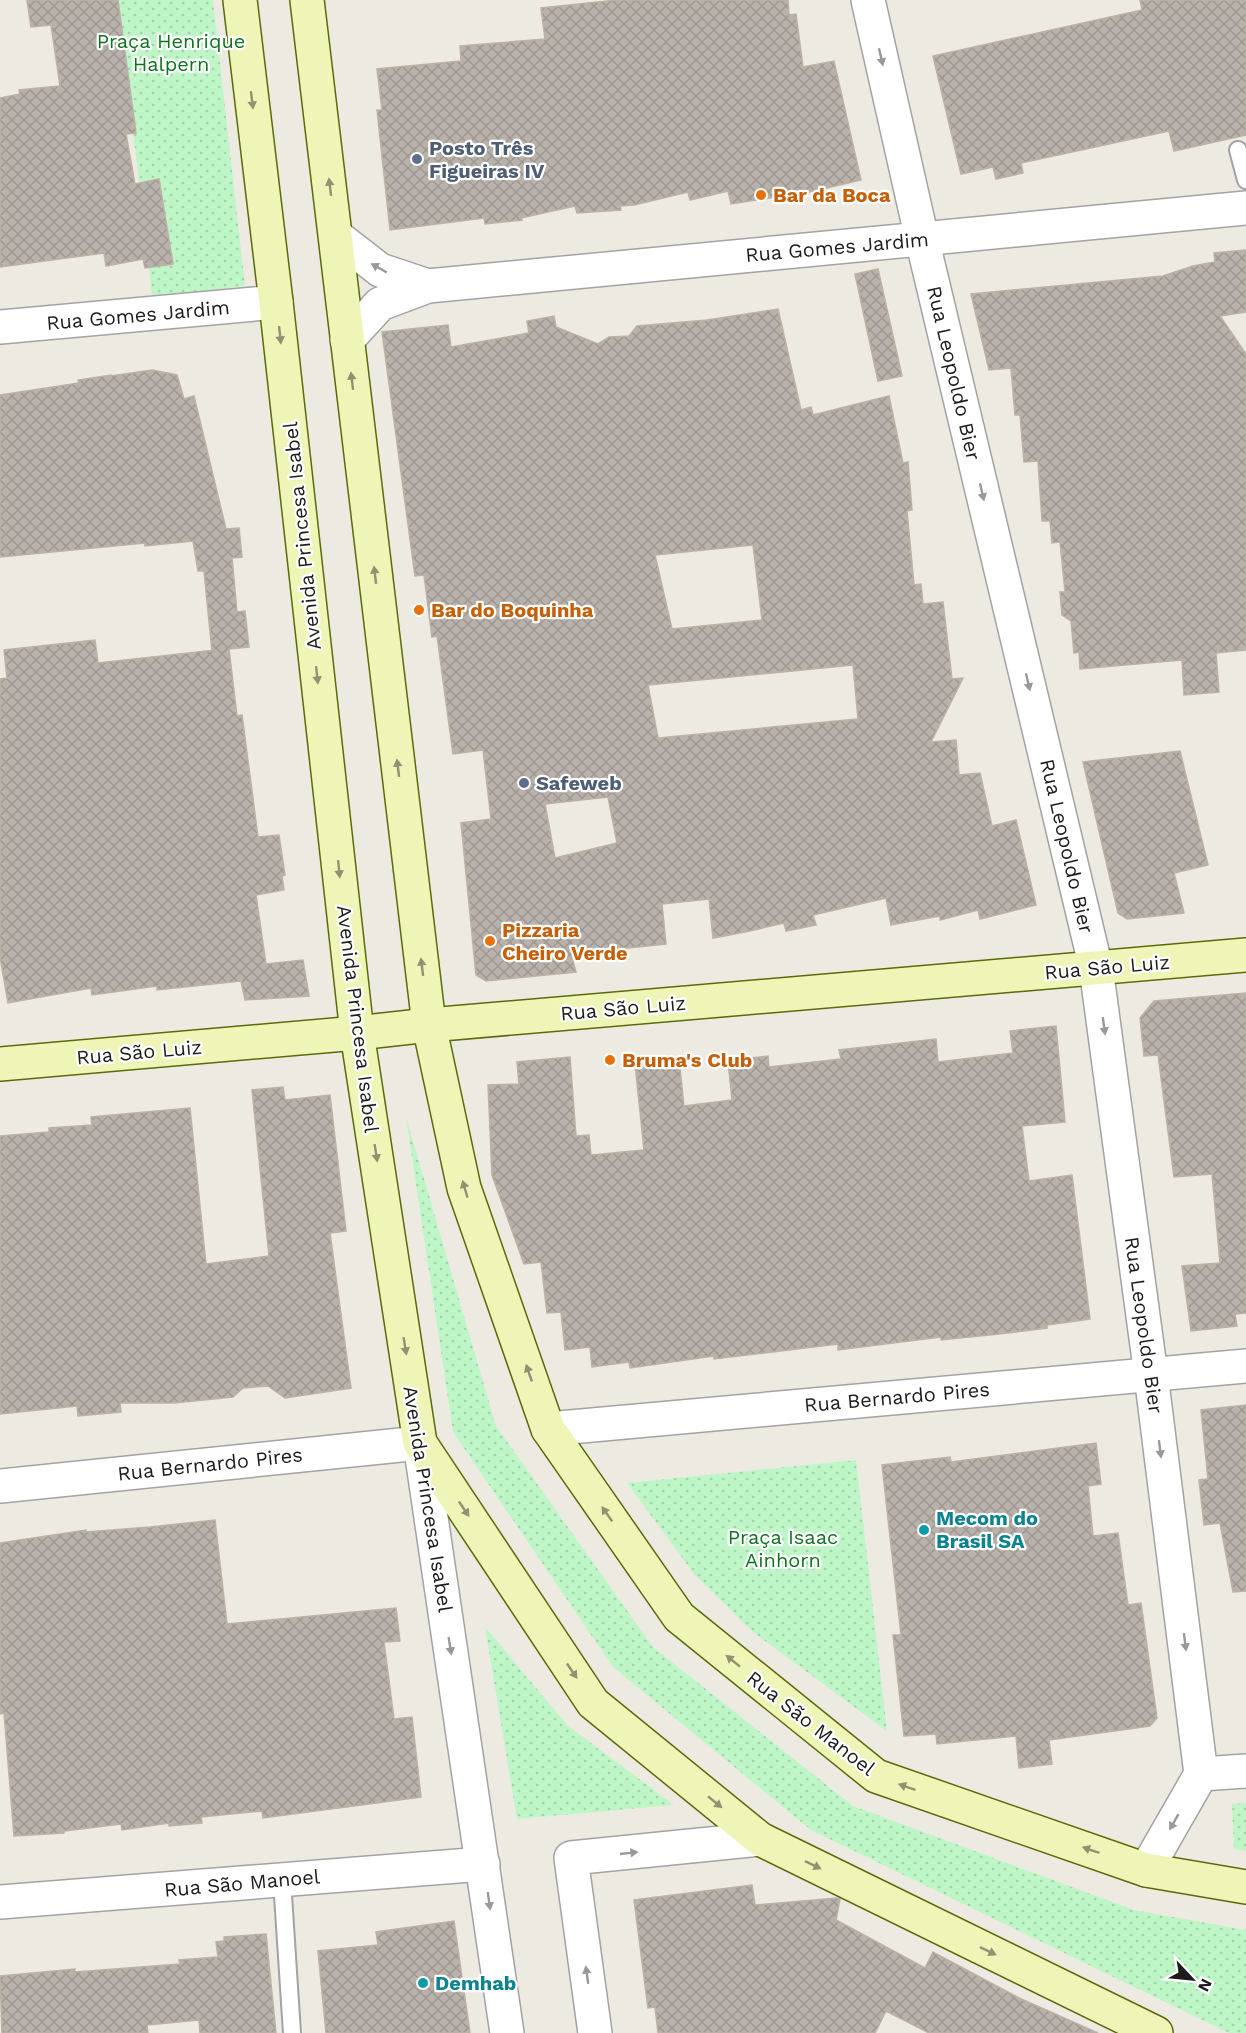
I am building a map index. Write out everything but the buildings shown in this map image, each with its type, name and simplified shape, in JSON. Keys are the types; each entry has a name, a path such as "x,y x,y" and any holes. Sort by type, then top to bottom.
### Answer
{"main road":[{"name":"Avenida Princesa Isabel","path":"240,0 357,1033 420,1443"},
{"path":"307,0 429,1025 464,1188 548,1429"},
{"name":"Rua São Luiz","path":"0,1064 1246,955"},
{"name":"Rua São Manoel","path":"548,1429 679,1617 876,1776 1146,1870 1246,1887"},
{"path":"420,1443 594,1703 760,1839 1156,2033"}],"street":[{"name":"Rua Leopoldo Bier","path":"868,0 922,239 1096,968 1151,1375 1201,1774"},
{"name":"Rua Gomes Jardim","path":"347,340 380,304 429,286 1246,208"},
{"name":"Rua Gomes Jardim","path":"336,236 380,270 429,286"},
{"name":"Rua Gomes Jardim","path":"0,327 276,302"},
{"name":"Rua Bernardo Pires","path":"548,1429 1246,1366"},
{"name":"Rua Bernardo Pires","path":"0,1486 420,1443"},
{"name":"Avenida Princesa Isabel","path":"420,1443 507,2033"},
{"path":"1146,1870 1201,1774 1246,1771"},
{"path":"595,2033 571,1858 760,1839"},
{"name":"Rua São Manoel","path":"0,1902 483,1864"}],"lane":[{"path":"1238,150 1246,180"},
{"path":"282,1880 292,2033"}],"green space":[{"name":"Praça Henrique Halpern","path":"118,0 213,0 245,286 152,296"},
{"path":"406,1117 496,1426 653,1647 853,1806 1134,1910 1246,1930 1246,2033 1229,2033 811,1830 613,1667 453,1432"},
{"name":"Praça Isaac Ainhorn","path":"856,1460 887,1731 753,1632 695,1575 627,1483"},
{"path":"485,1627 568,1726 674,1805 517,1819"},
{"path":"1246,1803 1246,1851 1234,1849 1232,1804"}],"place":[{"name":"Posto Três Figueiras IV","path":"417,159"},
{"name":"Bar da Boca","path":"761,195"},
{"name":"Bar do Boquinha","path":"419,610"},
{"name":"Safeweb","path":"524,783"},
{"name":"Pizzaria Cheiro Verde","path":"490,941"},
{"name":"Bruma's Club","path":"610,1060"},
{"name":"Mecom do Brasil SA","path":"924,1530"},
{"name":"Demhab","path":"423,1983"}]}
